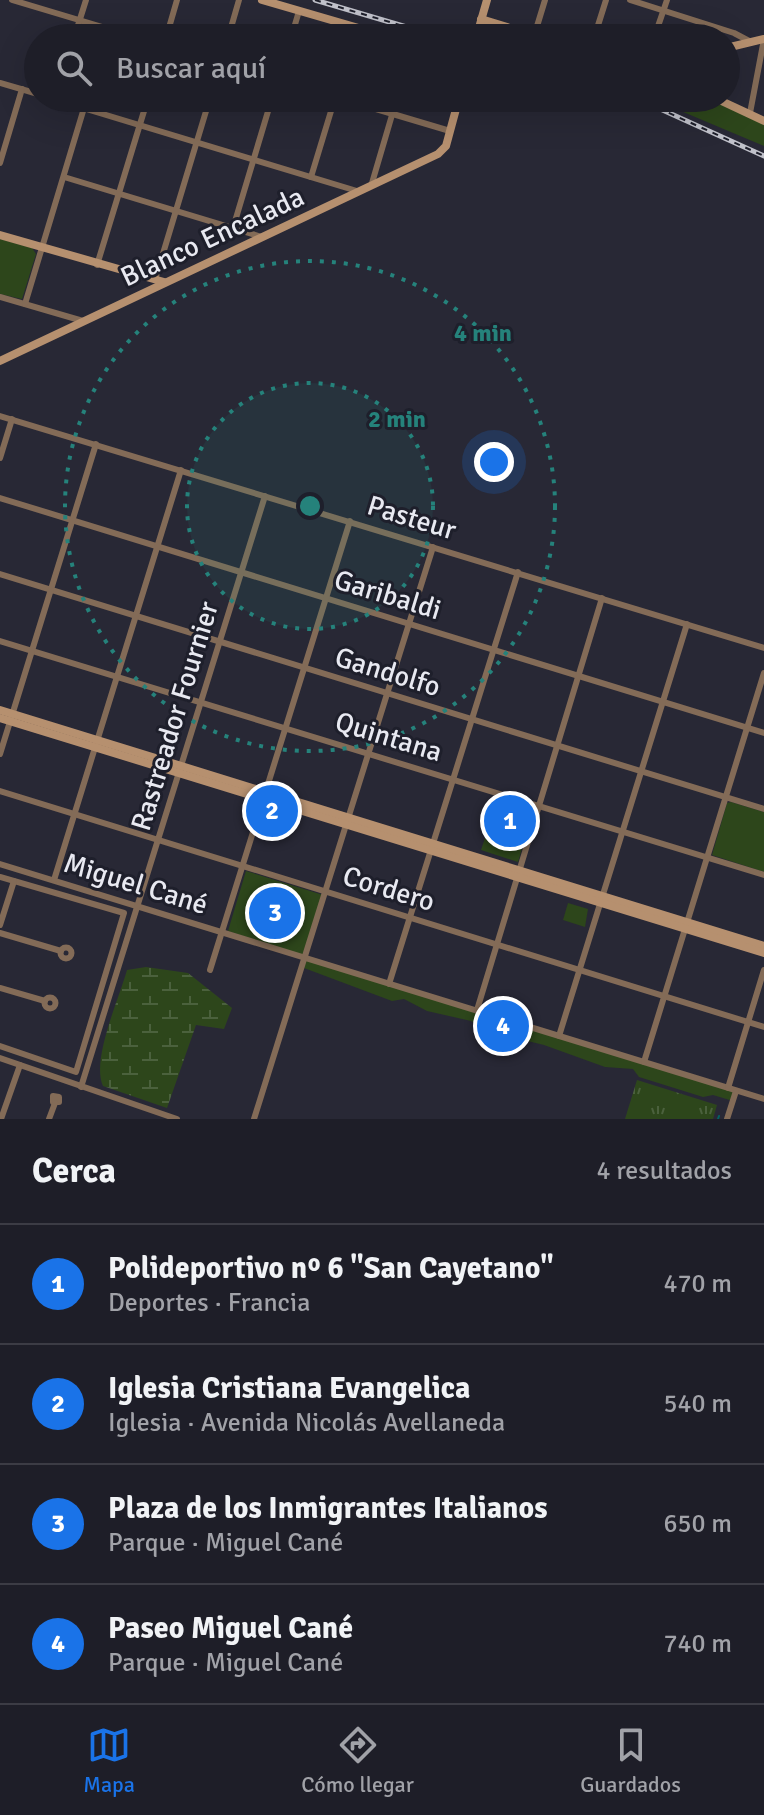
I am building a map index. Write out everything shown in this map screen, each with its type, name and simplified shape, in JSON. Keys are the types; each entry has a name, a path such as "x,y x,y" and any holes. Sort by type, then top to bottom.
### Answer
{"street":[{"path":"12,0 93,24"},
{"path":"79,24 86,0"},
{"path":"170,24 177,0"},
{"path":"232,24 239,0"},
{"path":"262,0 344,24"},
{"path":"480,24 487,0"},
{"path":"540,24 545,0"},
{"path":"598,24 606,0"},
{"path":"630,0 702,24"},
{"path":"658,24 667,0"},
{"path":"295,24 299,11"},
{"path":"481,19 497,24"},
{"path":"740,38 751,42"},
{"path":"740,45 764,39 750,113"},
{"path":"0,83 22,89 0,163"},
{"path":"740,109 764,121"},
{"path":"25,304 83,112"},
{"path":"97,112 357,191"},
{"path":"97,265 144,112"},
{"path":"0,235 160,281 176,210 206,112"},
{"path":"233,228 268,112"},
{"path":"311,177 332,112"},
{"path":"386,112 450,131 455,112"},
{"path":"372,183 393,114"},
{"name":"Blanco Encalada","path":"2,359 160,281 262,237 443,151 450,131"},
{"path":"64,177 262,237"},
{"path":"0,297 83,321"},
{"name":"Pasteur","path":"0,416 764,648"},
{"path":"0,458 12,419"},
{"path":"0,751 96,444"},
{"path":"54,880 181,470"},
{"name":"Rastreador Fournier","path":"81,1087 265,496"},
{"name":"Garibaldi","path":"0,498 764,733"},
{"path":"210,970 350,521"},
{"path":"254,1119 307,958 433,547"},
{"path":"389,984 518,572"},
{"name":"Gandolfo","path":"0,574 764,809"},
{"path":"477,1010 602,598"},
{"path":"559,1036 687,624"},
{"name":"Quintana","path":"0,641 764,875"},
{"path":"644,1062 764,673"},
{"path":"0,710 12,718"},
{"path":"0,718 12,718 96,743 685,925 764,946"},
{"name":"Cordero","path":"0,791 764,1027"},
{"name":"Miguel Cané","path":"0,864 764,1099"},
{"path":"0,877 124,913 76,1072 0,1046"},
{"path":"0,925 14,881"},
{"path":"685,925 764,953"},
{"path":"0,933 61,951"},
{"path":"728,1088 764,970"},
{"path":"0,988 45,1001"},
{"path":"0,1058 177,1119"},
{"path":"1,1119 20,1065"},
{"path":"727,1119 736,1091"},
{"path":"49,1119 55,1103"}],"green space":[{"path":"683,112 738,112 764,124 764,146"},
{"path":"0,239 32,248 36,254 22,299 0,294"},
{"path":"498,799 533,811 518,862 481,850"},
{"path":"727,803 764,812 764,872 712,855"},
{"path":"246,871 323,895 303,955 228,931"},
{"path":"568,903 588,909 585,927 563,920"},
{"path":"307,958 736,1091 733,1101 713,1095 703,1097 639,1077 633,1069 605,1067 544,1045 487,1031 471,1021 427,1011 404,999 392,1001 304,968"},
{"path":"146,967 188,973 232,1008 224,1029 196,1025 167,1108 103,1086 100,1075 103,1046 127,970"},
{"path":"637,1080 717,1105 713,1119 625,1119"}],"railway":[{"path":"315,0 396,24"},
{"path":"667,112 764,156"}],"place":[{"name":"Iglesia Cristiana Evangelica","path":"272,811"},
{"name":"Polideportivo nº 6 \"San Cayetano\"","path":"510,821"},
{"name":"Plaza de los Inmigrantes Italianos","path":"275,913"},
{"name":"Paseo Miguel Cané","path":"503,1026"}]}
